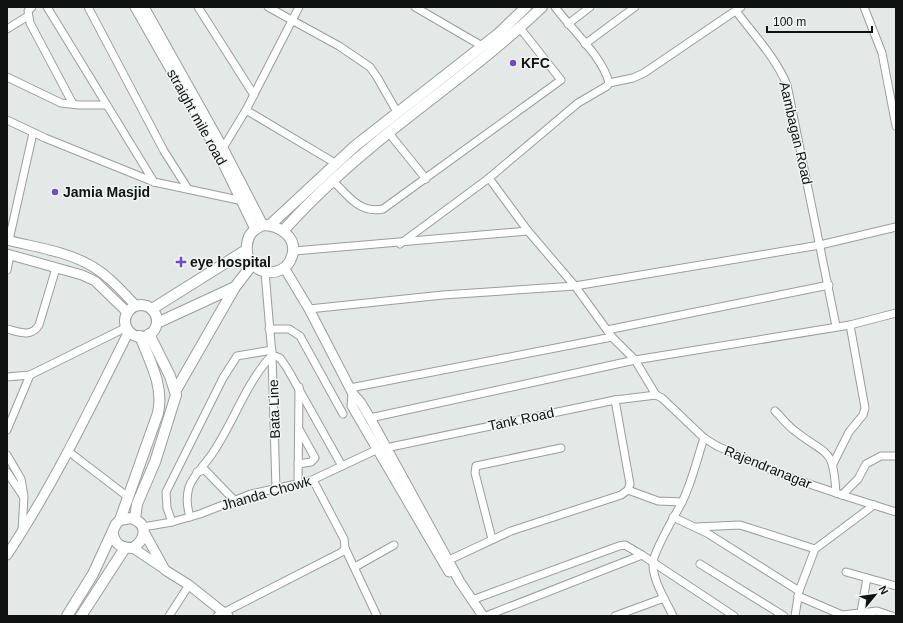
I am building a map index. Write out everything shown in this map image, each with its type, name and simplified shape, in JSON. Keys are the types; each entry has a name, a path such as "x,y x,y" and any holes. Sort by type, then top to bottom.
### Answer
{"main road":[{"path":"263,226 283,231 291,240 294,251 290,262 285,269 274,272 265,272 252,265 246,250 248,236 263,226 397,112 498,34 526,7"},
{"path":"283,231 332,180 388,132 520,28 542,7"},
{"path":"152,309 246,250"},
{"path":"176,390 235,287 252,265"},
{"path":"145,335 157,323 235,287"},
{"path":"81,616 129,548 141,542 143,530 135,519 137,504 155,462 176,400 176,390 145,335 128,329 125,322 132,310 145,306 152,309 157,323"},
{"path":"67,616 93,574 113,534 116,524 120,520 158,413 160,401 159,385 145,335"},
{"path":"120,520 125,518 135,519"},
{"path":"113,534 116,542 129,548"}],"street":[{"path":"32,7 28,11 28,16 73,104"},
{"path":"47,7 154,182"},
{"path":"88,7 164,151 188,189"},
{"name":"straight mile road","path":"135,7 217,151 242,201 263,226"},
{"name":"straight mile road","path":"144,7 223,148 263,226"},
{"path":"198,7 254,95"},
{"path":"268,7 339,46 370,67 397,112"},
{"path":"223,148 246,110 299,7"},
{"path":"400,244 489,178 578,103 604,88 609,83 604,70 555,7"},
{"path":"568,24 590,7"},
{"path":"585,44 634,7"},
{"path":"864,7 882,52 896,126"},
{"path":"419,8 482,46"},
{"name":"Aambagan Road","path":"609,83 623,81 644,73 738,9 773,59 787,86 829,285 836,326"},
{"path":"7,30 28,16"},
{"path":"332,180 362,208 374,211 391,205 561,80 520,28"},
{"path":"7,78 62,103 106,105"},
{"path":"246,110 335,164"},
{"path":"7,120 33,133 154,182 242,201"},
{"path":"388,132 426,179"},
{"path":"33,133 8,240 68,256 89,265 114,283 132,310"},
{"path":"489,178 528,231 576,286 612,337 635,360 656,395"},
{"path":"309,308 443,295 576,286 820,245 896,227"},
{"path":"294,251 400,244 528,231"},
{"path":"7,270 9,255 56,268 95,281 132,310"},
{"path":"7,329 28,333 36,330 39,325 56,268"},
{"path":"285,269 309,308 352,391 370,418 460,582 484,616 642,555"},
{"name":"Bata Line","path":"265,272 272,352 276,489"},
{"path":"607,330 829,285"},
{"path":"370,418 635,360 836,326 850,325 896,313"},
{"path":"832,464 849,432 863,415 865,408 850,325"},
{"path":"7,377 30,375 128,329"},
{"path":"7,554 34,514 68,451 128,329"},
{"path":"269,329 289,329 300,336 343,414"},
{"path":"352,391 612,337"},
{"path":"190,517 187,495 197,472 212,454 251,381 272,352"},
{"path":"172,522 167,508 166,492 223,378 237,356 272,352 284,362 342,466"},
{"path":"7,430 30,375"},
{"path":"298,485 299,388"},
{"path":"352,391 352,406 376,450 450,574 460,582"},
{"name":"Tank Road","path":"386,448 615,400 656,395"},
{"name":"Rajendranagar","path":"656,395 667,403 704,438 717,446 780,474 896,512"},
{"path":"449,560 533,523 621,495 628,490 630,484 615,400"},
{"path":"775,411 794,431 823,449 829,455 835,470 839,494 858,479 866,464 881,456 896,456"},
{"path":"298,427 315,458 311,462 298,464"},
{"path":"674,616 664,598 654,570 653,561 673,517 682,502 704,438"},
{"name":"Jhanda Chowk","path":"143,530 190,517 234,500 313,480 376,450 386,448"},
{"path":"492,540 475,473 476,466 561,448"},
{"path":"68,451 128,497"},
{"path":"7,455 21,479 24,496 22,532"},
{"path":"197,472 205,470 234,500"},
{"path":"7,472 24,496"},
{"path":"313,480 344,539 345,548 377,616"},
{"path":"628,490 658,501 682,502"},
{"path":"795,616 799,594 814,549 874,506"},
{"path":"673,517 696,527 799,594 842,615 877,611 892,616"},
{"path":"696,527 740,525 814,549"},
{"path":"143,530 165,570"},
{"path":"355,567 394,545"},
{"path":"472,600 625,545 653,561 734,616"},
{"path":"129,548 189,585 223,615 342,552 345,548"},
{"path":"700,564 784,616"},
{"path":"846,572 896,586"},
{"path":"861,612 867,578"},
{"path":"169,616 189,585"},
{"path":"615,616 664,598"}],"place":[{"name":"KFC","path":"513,63"},
{"name":"Jamia Masjid","path":"55,192"},
{"name":"eye hospital","path":"181,262"}]}
